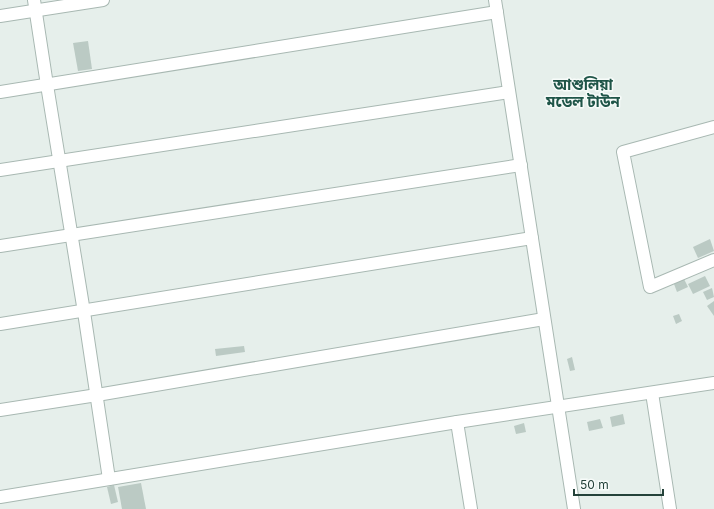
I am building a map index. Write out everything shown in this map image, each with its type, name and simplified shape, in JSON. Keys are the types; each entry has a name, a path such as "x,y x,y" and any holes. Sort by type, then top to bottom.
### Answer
{"street":[{"path":"0,16 35,5 103,0"},
{"path":"495,0 574,509"},
{"path":"35,5 109,479"},
{"path":"0,92 497,12"},
{"path":"0,170 509,92"},
{"path":"714,127 623,152 650,287 714,260"},
{"path":"0,246 521,165"},
{"path":"0,324 84,312 532,238"},
{"path":"0,410 97,395 544,319"},
{"path":"0,497 458,422 714,383"},
{"path":"652,393 670,509"},
{"path":"458,422 471,509"}],"building":[{"path":"88,41 92,69 78,71 73,43"},
{"path":"710,239 714,251 698,258 693,247"},
{"path":"705,276 710,286 693,294 688,284"},
{"path":"684,279 688,287 677,292 674,284"},
{"path":"712,288 714,297 707,300 703,292"},
{"path":"714,301 714,316 707,306"},
{"path":"679,314 682,321 676,324 673,316"},
{"path":"244,346 245,352 216,356 215,349"},
{"path":"572,357 575,370 570,371 567,359"},
{"path":"623,414 625,424 612,427 610,417"},
{"path":"600,419 603,428 589,431 587,422"},
{"path":"524,423 526,432 516,434 514,426"},
{"path":"141,483 146,509 122,509 118,487"},
{"path":"114,485 118,502 111,504 107,487"}],"district":[{"name":"আশুলিয়া মডেল টাউন","path":"583,92"}]}
